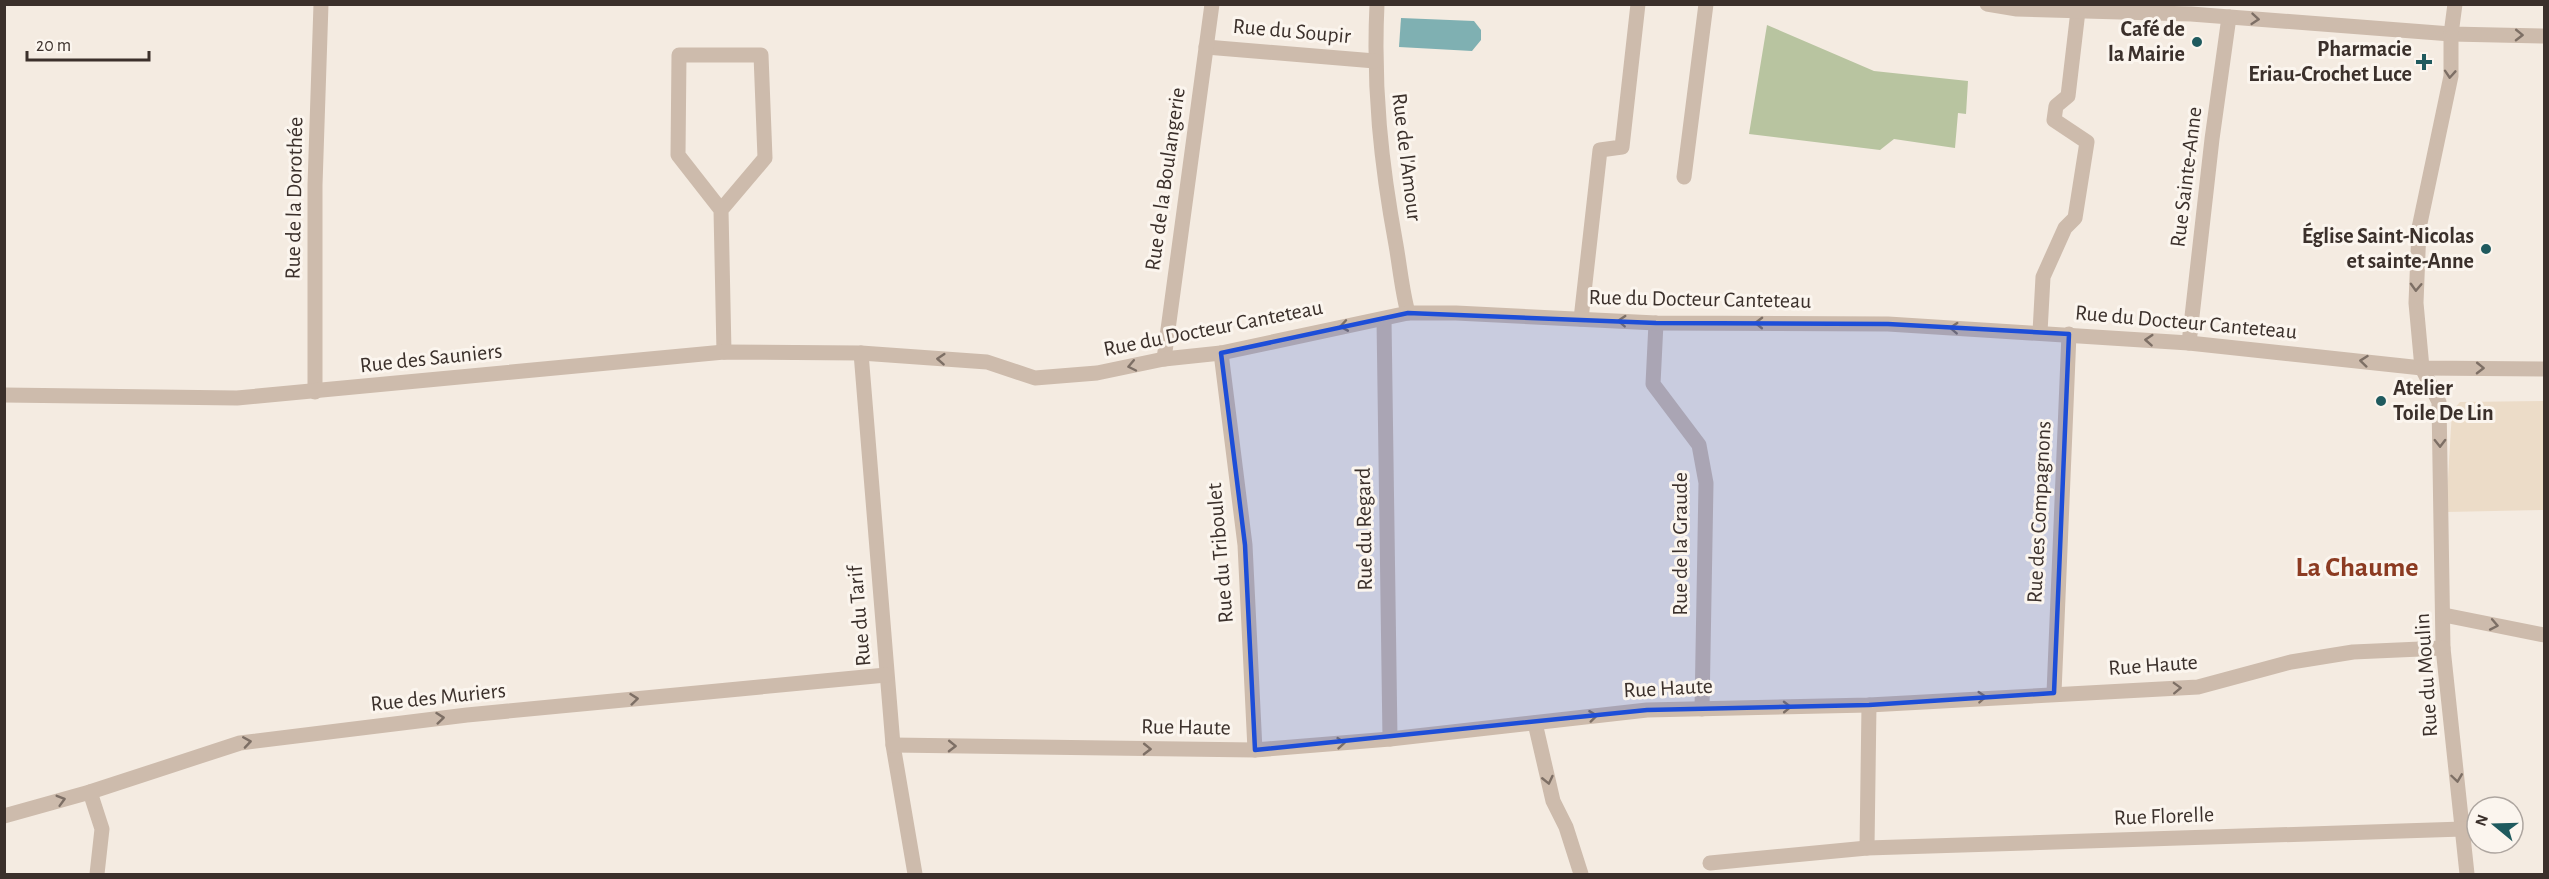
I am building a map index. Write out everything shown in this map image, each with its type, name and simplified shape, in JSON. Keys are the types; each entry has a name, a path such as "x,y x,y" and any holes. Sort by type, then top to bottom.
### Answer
{"street":[{"name":"Rue de la Dorothée","path":"315,392 315,185 321,4"},
{"name":"Rue de la Boulangerie","path":"1164,359 1212,4"},
{"name":"Rue de l'Amour","path":"1377,4 1375,61 1384,180 1408,313"},
{"path":"1581,319 1600,150 1622,147 1638,4"},
{"path":"1684,177 1706,4"},
{"path":"1987,4 2016,9 2078,11 2192,9 2229,17 2451,34 2544,36"},
{"path":"2422,368 2416,303 2419,228 2451,76 2451,34 2455,4"},
{"path":"2040,332 2043,277 2065,228 2075,218 2086,142 2054,120 2056,106 2068,96 2078,11"},
{"name":"Rue Sainte-Anne","path":"2189,343 2212,139 2229,17"},
{"name":"Rue du Soupir","path":"1206,47 1375,61"},
{"path":"721,210 765,158 761,55 679,56 678,155 721,210 724,352"},
{"name":"Rue du Docteur Canteteau","path":"861,353 987,362 1035,378 1097,373 1164,359 1221,353 1408,313 1456,313 1656,323 1888,324 2189,343 2422,368 2544,369"},
{"name":"Rue du Regard","path":"1384,319 1390,739"},
{"name":"Rue de la Graude","path":"1656,323 1653,384 1700,445 1706,483 1702,709"},
{"name":"Rue des Compagnons","path":"2054,693 2070,334"},
{"name":"Rue des Sauniers","path":"4,395 237,398 724,352 861,353"},
{"name":"Rue du Tarif","path":"861,353 893,745 915,874"},
{"name":"Rue du Triboulet","path":"1221,353 1245,545 1255,750"},
{"name":"Rue du Moulin","path":"2422,368 2439,402 2443,648 2466,874"},
{"path":"2444,615 2544,635"},
{"name":"Rue Haute","path":"893,745 1255,750 1390,739 1647,710 1869,705 2054,693 2198,687 2291,662 2353,652 2443,648"},
{"name":"Rue des Muriers","path":"4,816 90,792 240,743 467,715 886,675"},
{"path":"1867,848 1869,705"},
{"path":"1535,723 1553,801 1566,827 1581,874"},
{"path":"90,792 102,830 97,874"},
{"name":"Rue Florelle","path":"1710,863 1867,848 2463,829"}],"highlighted area":[{"path":"1408,313 1656,323 1888,324 2069,334 2054,693 1869,705 1647,710 1255,750 1245,545 1221,353"}],"green space":[{"path":"1767,25 1874,71 1968,81 1966,114 1958,113 1955,148 1894,139 1880,150 1749,134"}],"shaded area":[{"path":"2544,401 2544,510 2446,512 2452,411 2460,402"}],"water":[{"path":"1401,18 1474,21 1481,30 1481,40 1472,51 1399,47"}],"place":[{"name":"Café de la Mairie","path":"2197,42"},
{"name":"Pharmacie Eriau-Crochet Luce","path":"2424,62"},
{"name":"Église Saint-Nicolas et sainte-Anne","path":"2486,249"},
{"name":"Atelier Toile De Lin","path":"2381,401"}],"district":[{"name":"La Chaume","path":"2357,568"}]}
